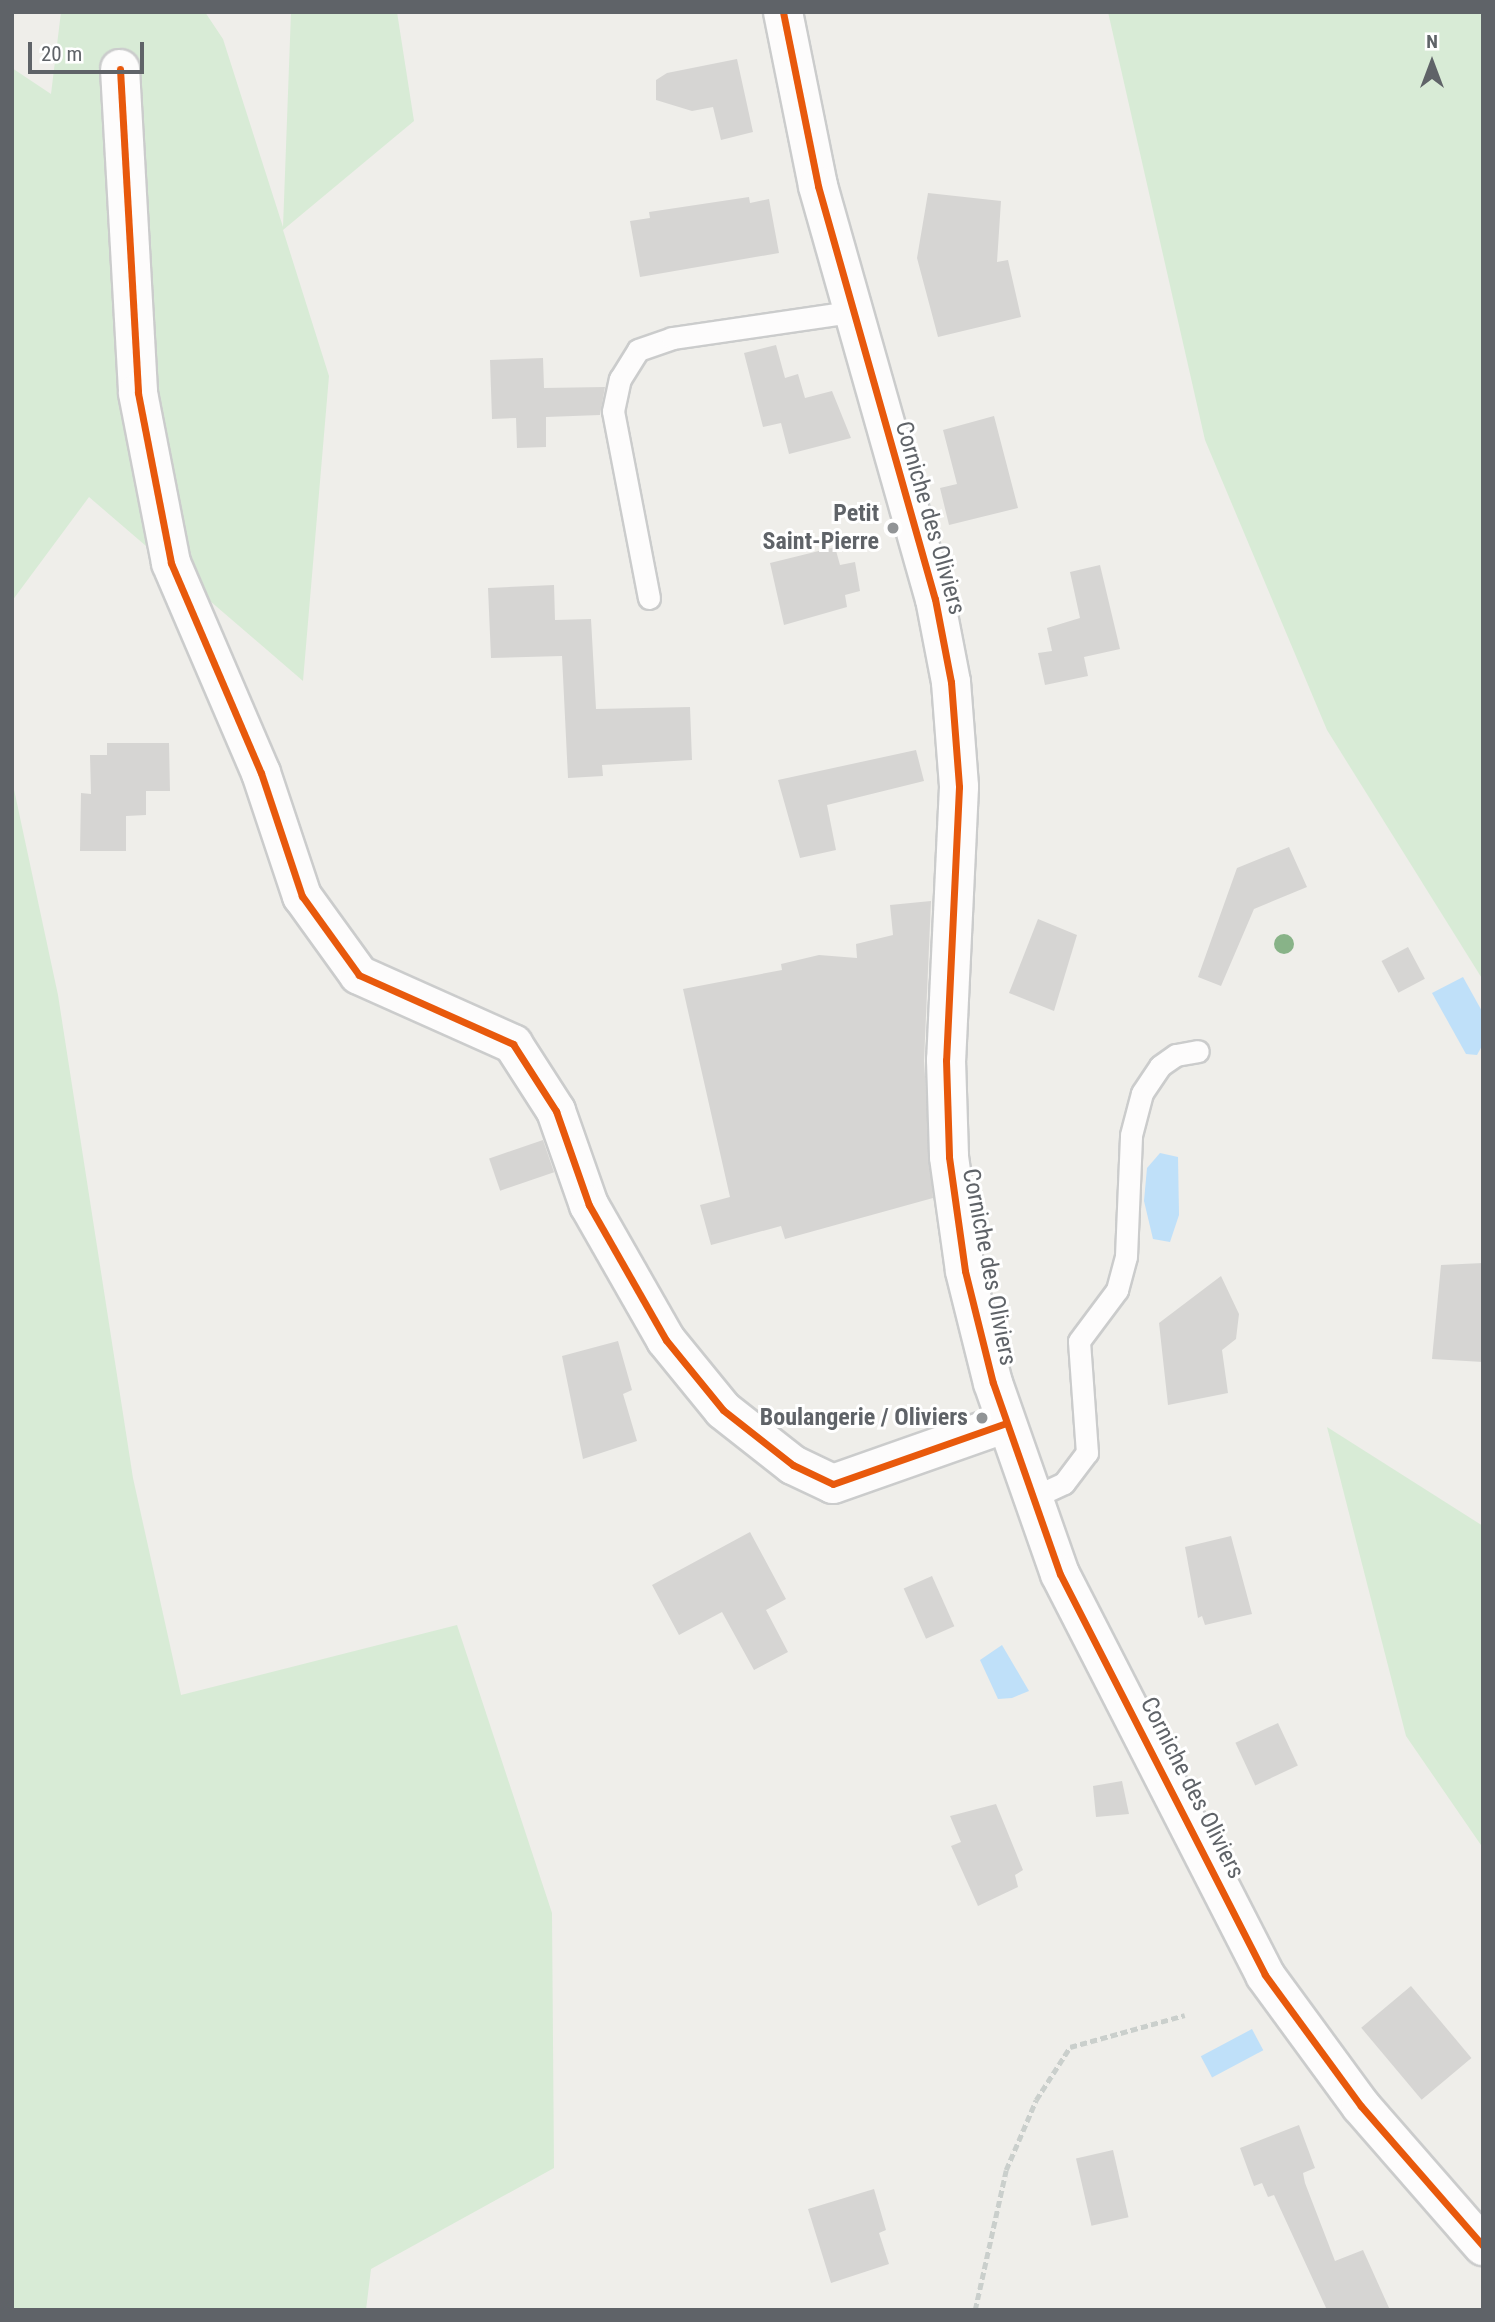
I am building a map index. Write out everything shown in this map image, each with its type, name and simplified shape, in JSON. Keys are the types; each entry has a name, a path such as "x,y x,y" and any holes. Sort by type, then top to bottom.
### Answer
{"street":[{"name":"Corniche des Oliviers","path":"783,12 850,312 907,496 951,682 959,787 946,1060 949,1157 968,1283 1006,1423 1060,1574 1265,1975 1361,2106 1483,2246"},
{"path":"120,69 138,393 171,563 261,773 302,896 359,975 513,1044 556,1111 589,1205 666,1340 723,1410 793,1465 834,1484 1006,1423"}],"lane":[{"path":"649,598 613,411 620,379 638,350 672,338 850,312"},
{"path":"1032,1497 1064,1483 1087,1453 1079,1341 1117,1290 1126,1256 1131,1135 1142,1093 1160,1066 1176,1055 1198,1051"}],"path":[{"path":"975,2310 1006,2170 1036,2100 1070,2048 1185,2015"}],"green space":[{"path":"61,12 205,12 223,39 283,227 291,12 397,12 414,121 283,230 329,376 303,681 89,497 12,601 12,68 51,94"},
{"path":"1108,12 1483,12 1483,980 1327,730 1205,440"},
{"path":"12,780 58,995 133,1478 181,1695 457,1625 552,1913 554,2168 371,2269 366,2310 12,2310"},
{"path":"1327,1427 1483,1526 1483,1848 1406,1736"}],"water":[{"path":"1463,977 1483,1013 1483,1044 1477,1055 1466,1054 1432,993"},
{"path":"1160,1153 1178,1157 1179,1215 1170,1242 1153,1239 1144,1201 1147,1168"},
{"path":"1002,1645 1029,1691 1012,1698 998,1699 980,1660"},
{"path":"1252,2029 1263,2050 1212,2077 1201,2056"}],"building":[{"path":"737,59 753,132 721,140 713,107 692,111 656,100 656,80 667,73"},
{"path":"928,193 1001,201 997,262 1008,260 1021,317 938,337 917,258"},
{"path":"749,197 750,203 769,199 779,253 640,277 630,221 650,218 649,212"},
{"path":"776,345 785,378 798,374 805,398 832,391 851,438 789,454 781,423 763,427 744,353"},
{"path":"543,358 544,388 605,387 600,415 546,417 546,447 517,448 516,418 492,419 490,360"},
{"path":"994,416 1018,508 949,525 940,488 957,484 943,430"},
{"path":"835,547 840,565 855,562 860,591 845,595 847,607 784,625 770,563"},
{"path":"1100,565 1120,649 1084,657 1088,676 1045,685 1038,653 1052,651 1047,628 1080,618 1070,572"},
{"path":"554,585 555,620 591,619 596,709 690,707 692,760 602,765 603,776 568,778 562,656 491,658 488,588"},
{"path":"107,743 169,743 170,791 146,791 146,815 126,816 126,851 80,851 81,793 91,794 90,755 107,755"},
{"path":"916,750 924,781 827,805 836,850 800,858 778,780"},
{"path":"1289,847 1307,887 1254,909 1221,986 1198,977 1237,868"},
{"path":"931,901 924,1061 933,1198 785,1239 781,1226 711,1245 700,1205 730,1197 683,989 782,970 781,964 819,955 857,958 856,944 893,935 890,905"},
{"path":"1038,919 1077,935 1054,1011 1009,993"},
{"path":"1408,947 1425,979 1398,993 1382,961"},
{"path":"543,1140 554,1172 500,1191 489,1159"},
{"path":"1483,1263 1483,1362 1432,1359 1441,1265"},
{"path":"1221,1276 1239,1314 1236,1339 1222,1350 1228,1393 1168,1405 1159,1323"},
{"path":"618,1341 632,1390 623,1394 637,1441 583,1459 562,1356"},
{"path":"750,1532 786,1599 766,1610 788,1652 754,1670 722,1612 679,1635 652,1585"},
{"path":"1231,1536 1252,1614 1205,1625 1202,1616 1198,1618 1185,1547"},
{"path":"932,1576 954,1626 926,1639 904,1589"},
{"path":"1278,1723 1298,1766 1255,1785 1235,1743"},
{"path":"1122,1781 1129,1814 1096,1817 1093,1786"},
{"path":"996,1804 1023,1870 1015,1875 1018,1887 978,1906 951,1846 961,1842 950,1816"},
{"path":"1411,1986 1471,2058 1422,2100 1361,2028"},
{"path":"1299,2125 1315,2168 1303,2173 1305,2183 1335,2261 1363,2250 1390,2310 1327,2310 1274,2195 1268,2197 1262,2183 1254,2186 1240,2148"},
{"path":"1113,2150 1129,2217 1091,2226 1076,2159"},
{"path":"874,2189 886,2230 879,2233 889,2264 831,2283 808,2209"}],"cycle path":[{"path":"783,12 818,186 935,599 951,682 959,787 946,1060 949,1157 965,1271 993,1383 1060,1574 1265,1975 1361,2106 1483,2246"},
{"path":"120,69 138,393 171,563 261,773 302,896 359,975 513,1044 556,1111 589,1205 666,1340 723,1410 793,1465 833,1484 1006,1423"}],"place":[{"name":"Petit Saint-Pierre","path":"893,528"},
{"name":"Boulangerie / Oliviers","path":"982,1418"}]}
